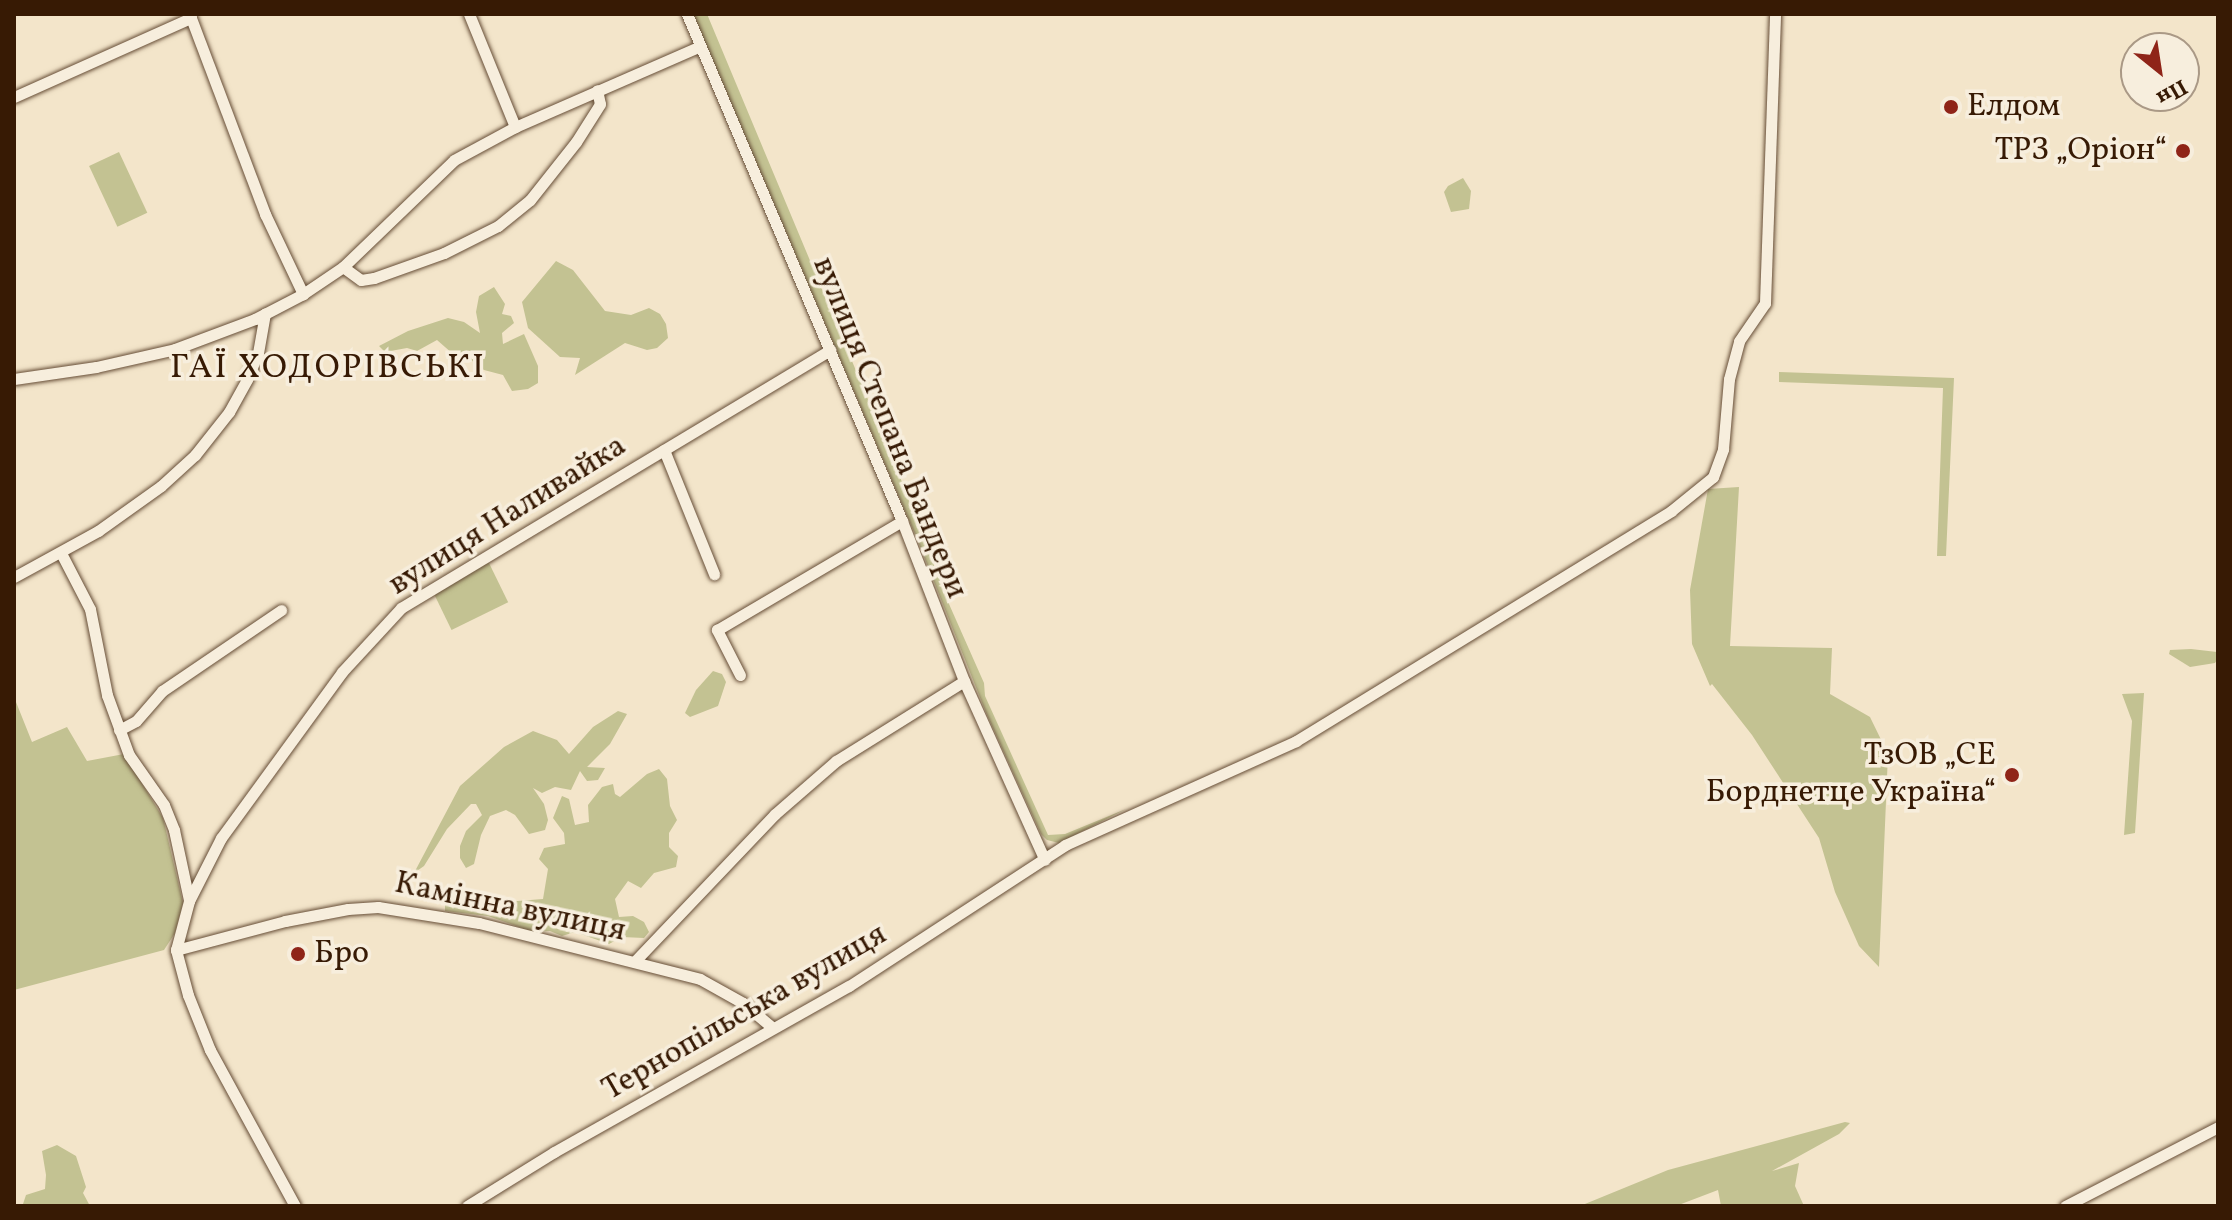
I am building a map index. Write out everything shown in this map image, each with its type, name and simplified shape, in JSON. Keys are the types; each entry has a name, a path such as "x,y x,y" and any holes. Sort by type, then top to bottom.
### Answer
{"street":[{"path":"469,14 515,127"},
{"name":"вулиця Степана Бандери","path":"687,14 902,521 964,681 1045,860"},
{"name":"Тернопільська вулиця","path":"467,1206 554,1152 920,942 1065,845 1296,741 1671,511 1713,477 1723,449 1729,379 1739,341 1765,303 1775,14"},
{"path":"14,97 190,16 265,214 303,294"},
{"path":"14,379 96,367 175,349 215,337 265,314 303,294 343,267 454,160 515,127 700,46"},
{"path":"343,267 361,280 374,278 444,253 498,226 530,200 576,142 600,104 597,90"},
{"path":"14,577 61,553 161,486 195,455 229,412 247,379 258,353 265,314"},
{"name":"вулиця Наливайка","path":"176,950 189,901 221,838 266,774 304,730 342,672 401,608 830,350"},
{"path":"664,450 714,574"},
{"path":"740,675 717,630 902,521"},
{"path":"61,553 90,609 107,695 129,755 164,805 181,856 189,901"},
{"path":"119,730 136,721 162,691 281,610"},
{"path":"635,961 775,814 836,761 964,681"},
{"name":"Камінна вулиця","path":"176,950 285,921 378,907 456,918 635,961 713,984 773,1028"},
{"path":"176,950 188,995 210,1050 295,1206"},
{"path":"2065,1206 2218,1127"}],"shaded area":[{"path":"693,14 707,14 895,464 949,604 984,683 985,696 1048,835 1065,834 1126,809 1059,843 1047,840 1041,834 987,715 917,539"},
{"path":"119,152 147,213 117,227 89,166"},
{"path":"1463,178 1471,191 1469,209 1451,212 1444,192 1448,186"},
{"path":"556,261 573,270 605,311 631,315 649,308 660,314 666,324 668,338 657,348 647,350 625,343 575,375 580,358 560,357 528,328 522,302"},
{"path":"494,287 505,304 502,314 511,316 514,323 502,333 503,344 524,334 538,366 538,383 528,389 512,391 503,375 484,370 471,360 461,361 437,340 417,351 407,348 385,352 379,346 408,331 448,318 464,322 480,333 476,312 479,296"},
{"path":"1779,372 1954,378 1946,556 1937,556 1943,388 1779,382"},
{"path":"1739,487 1730,646 1832,648 1830,694 1870,717 1888,754 1879,967 1859,946 1835,892 1819,838 1752,735 1712,684 1710,686 1692,644 1690,590 1708,489"},
{"path":"488,561 508,602 452,630 431,589"},
{"path":"2170,650 2217,652 2218,658 2215,663 2190,667 2169,654"},
{"path":"713,671 722,674 726,682 718,706 690,717 685,713 696,690"},
{"path":"2144,693 2135,833 2124,835 2132,721 2122,694"},
{"path":"14,697 32,742 67,727 87,761 124,754 163,818 183,903 175,933 164,950 14,990"},
{"path":"618,711 627,714 610,744 587,767 605,768 598,780 587,781 580,771 571,790 555,787 542,793 533,788 544,804 548,820 545,830 529,834 515,815 506,810 490,816 481,835 474,864 466,868 460,858 460,846 466,831 482,815 476,804 471,804 447,829 424,866 414,873 460,786 504,747 533,731 557,740 569,754 593,727"},
{"path":"659,769 667,779 670,806 677,820 669,833 669,847 678,856 676,867 654,873 641,888 628,881 615,899 619,917 633,916 644,922 649,932 644,938 622,937 609,944 575,932 562,936 550,931 533,932 488,916 445,911 445,901 452,896 479,904 543,899 548,869 539,859 544,848 565,844 564,833 553,818 562,796 569,799 575,825 589,822 588,805 602,787 613,784 615,794 620,797 647,774"},
{"path":"1850,1123 1839,1134 1772,1171 1799,1163 1795,1186 1804,1206 1721,1206 1718,1190 1676,1206 1580,1206 1668,1170"},
{"path":"57,1145 76,1156 86,1187 83,1193 90,1206 23,1204 26,1195 45,1189 42,1151"}],"place":[{"name":"Елдом","path":"1951,107"},
{"name":"ТРЗ „Оріон“","path":"2183,151"},
{"name":"ТзОВ „СЕ Борднетце Україна“","path":"2012,775"},
{"name":"Бро","path":"298,954"}],"district":[{"name":"ГАЇ ХОДОРІВСЬКІ","path":"328,369"}]}
